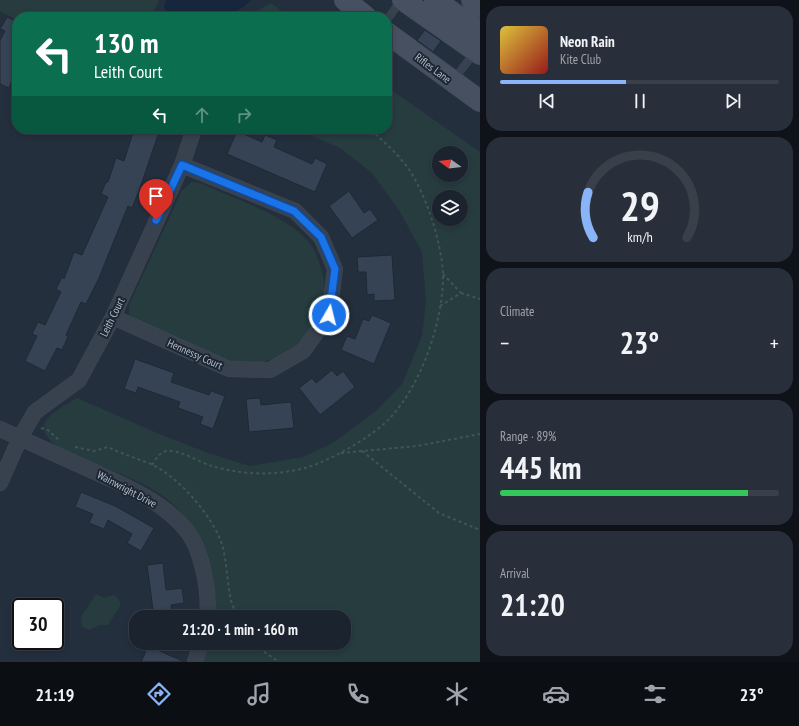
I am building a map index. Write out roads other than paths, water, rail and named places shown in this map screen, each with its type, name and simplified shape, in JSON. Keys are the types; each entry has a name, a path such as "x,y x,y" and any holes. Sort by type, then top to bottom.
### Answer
{"street":[{"path":"345,0 360,12"},
{"path":"402,0 479,46"},
{"path":"419,0 479,46"},
{"path":"435,0 479,46"},
{"path":"455,0 480,20"},
{"path":"472,0 480,7"},
{"name":"Rifles Lane","path":"392,37 480,101"},
{"name":"Leith Court","path":"0,483 20,438 34,412 79,380 113,317 182,165 192,134"},
{"name":"Hennessy Court","path":"113,317 229,369 270,370 303,351 329,315 335,269 321,237 294,211 182,165"},
{"name":"Wainwright Drive","path":"0,429 151,499 187,530 196,548 206,578 207,610"},
{"path":"195,662 199,650"}],"lane":[{"path":"392,13 402,0"},
{"path":"452,82 479,46"}],"water":[{"path":"166,0 251,0 243,7 233,12 166,12 164,7"}]}
